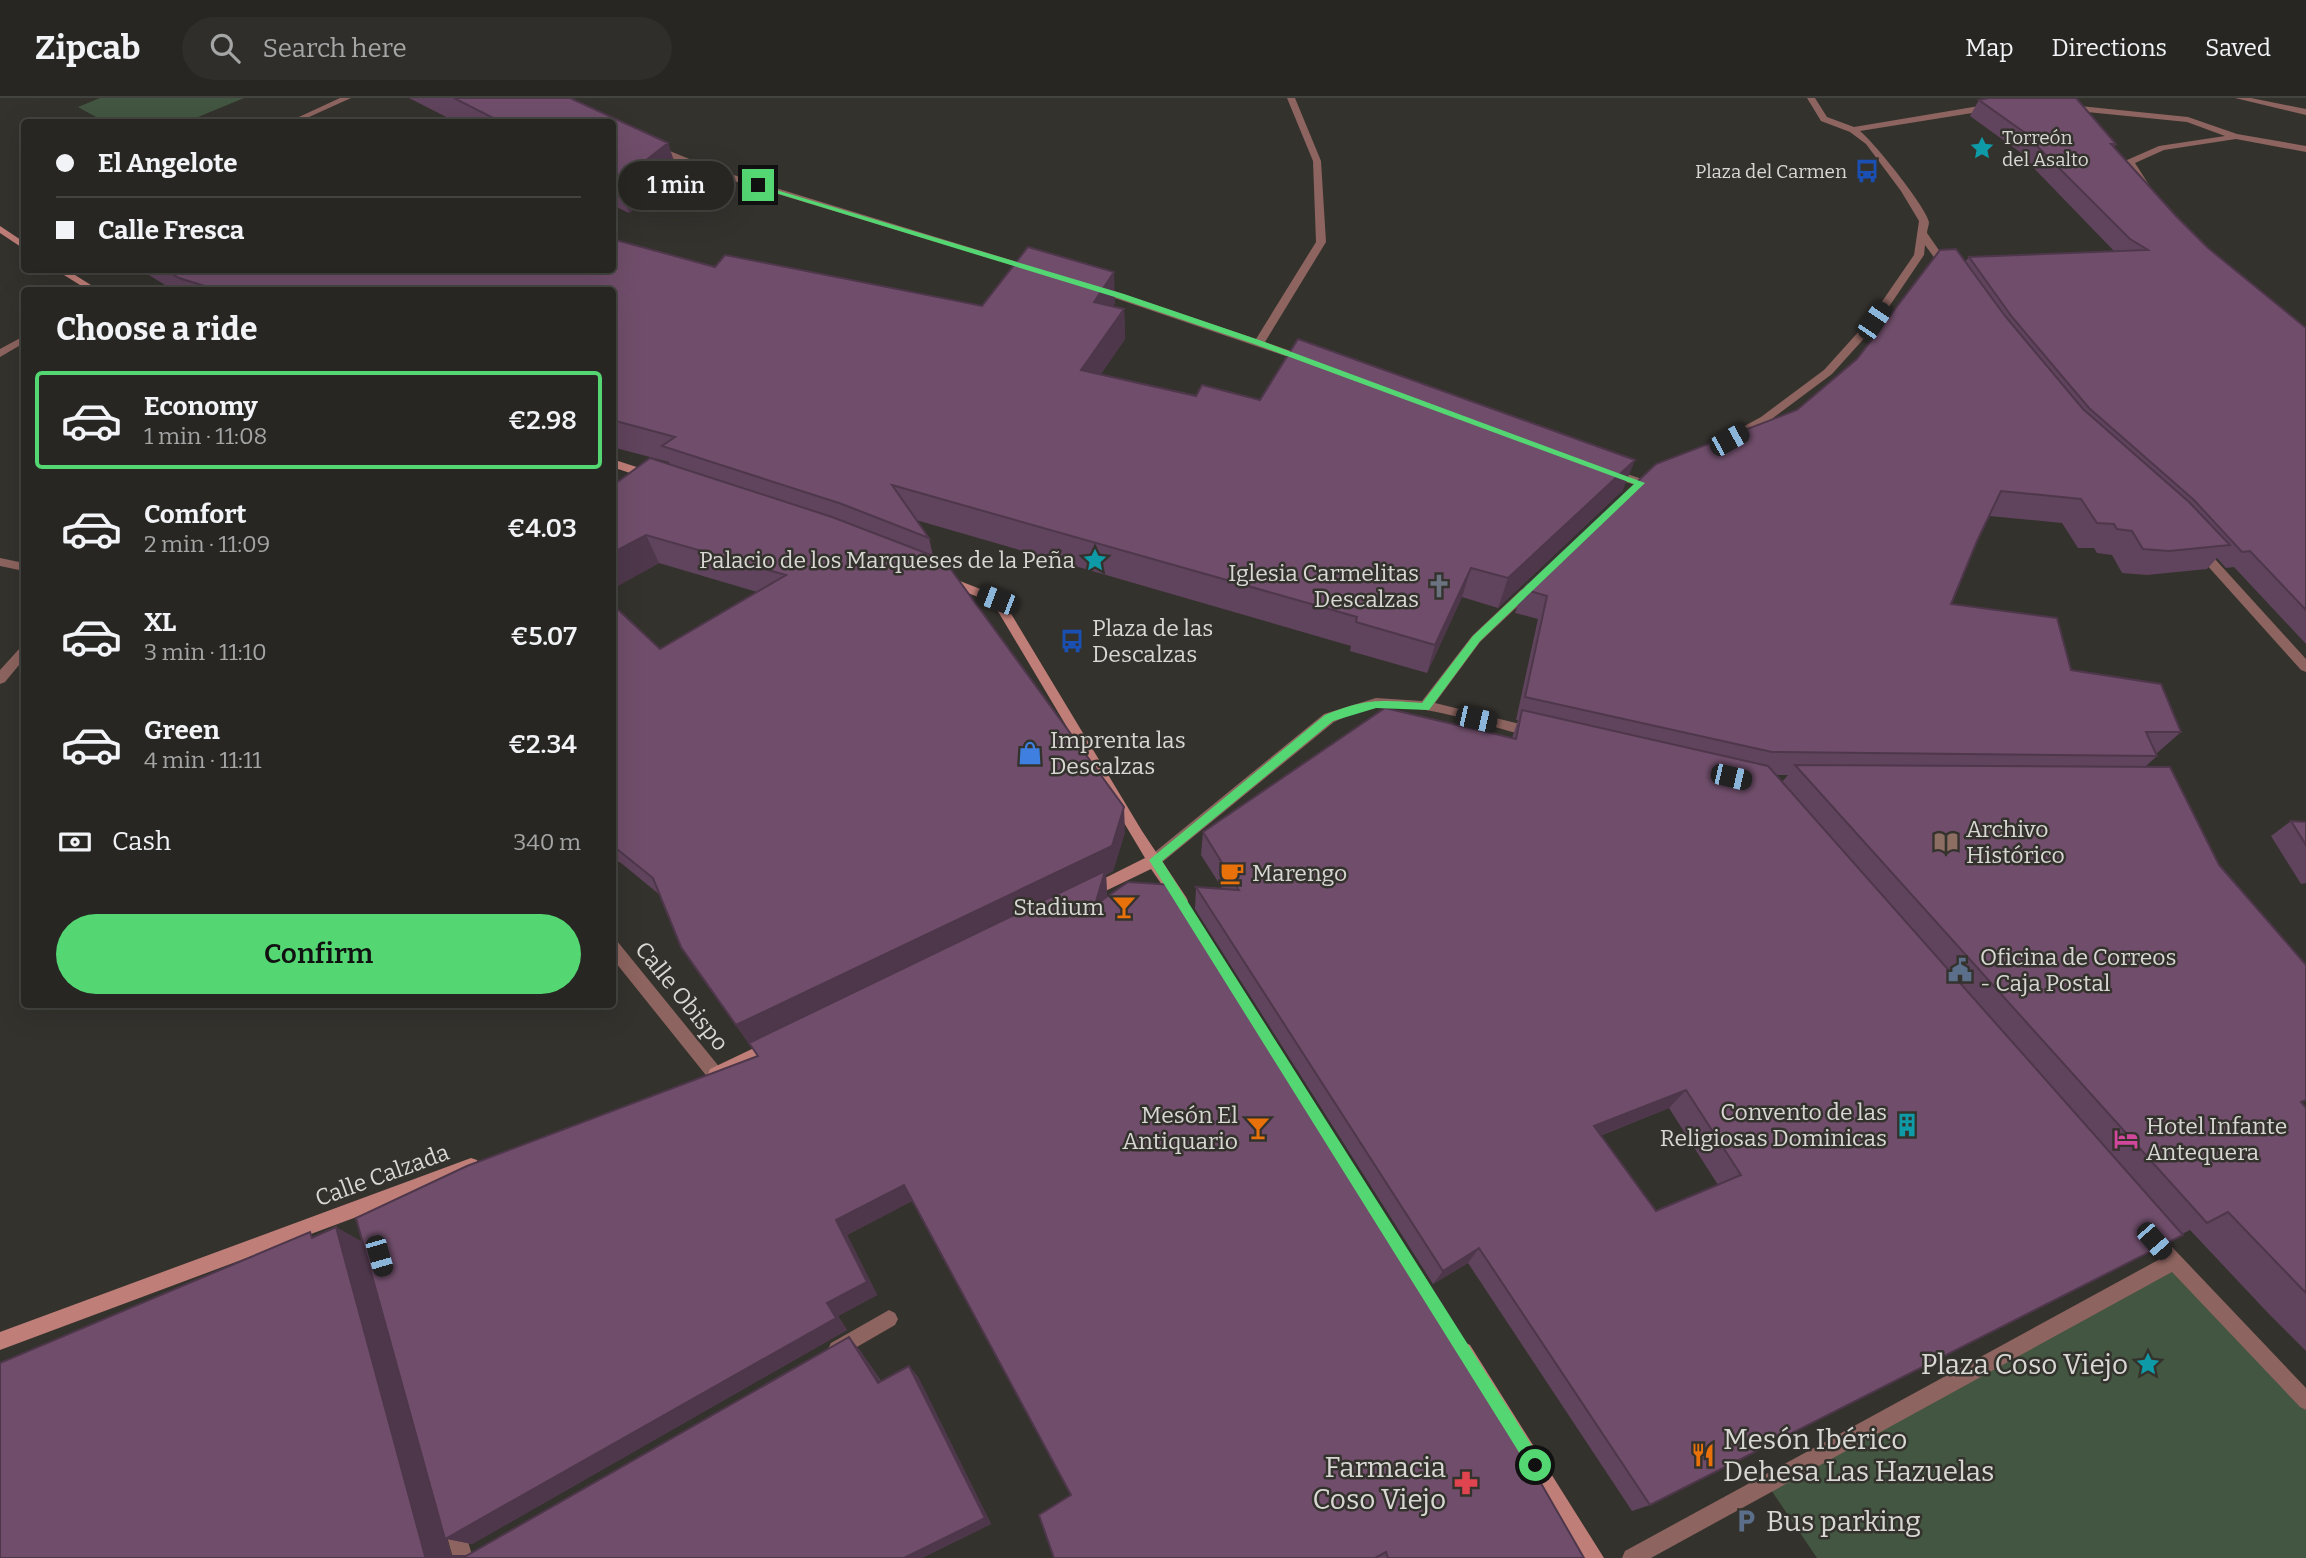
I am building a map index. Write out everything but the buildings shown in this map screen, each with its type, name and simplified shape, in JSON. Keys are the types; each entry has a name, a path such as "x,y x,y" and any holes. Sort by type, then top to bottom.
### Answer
{"street":[{"path":"299,119 347,98"},
{"path":"1259,343 1321,243 1317,161 1292,98"},
{"path":"1722,444 1765,419 1828,372 1874,321 1919,255 1924,221 1905,190 1869,142 1853,130 1824,119 1811,98"},
{"path":"2239,98 2306,112"},
{"path":"1853,130 2001,105"},
{"path":"2055,107 2189,120 2235,136 2306,149"},
{"path":"2153,198 2130,162 2162,148 2235,136"},
{"path":"650,146 711,172 1044,272"},
{"path":"0,229 21,243"},
{"path":"1922,233 1956,281"},
{"path":"66,273 89,287"},
{"path":"1082,284 1310,362"},
{"path":"0,354 21,341"},
{"path":"616,464 664,480"},
{"path":"1603,469 1642,484"},
{"path":"2191,540 2306,667"},
{"path":"0,562 21,566"},
{"path":"1425,708 1476,639 1546,573"},
{"path":"934,575 997,600 1137,835 1192,919"},
{"path":"0,679 21,655"},
{"path":"1080,897 1155,860 1329,718 1352,709 1376,704 1425,708 1544,735"},
{"name":"Calle Obispo","path":"616,951 709,1077 791,1037"},
{"name":"Calle Calzada","path":"0,1341 366,1212 481,1162"},
{"path":"2136,1221 2306,1401"},
{"path":"1632,1558 2172,1262"},
{"path":"818,1360 890,1319"},
{"path":"1452,1333 1594,1558"},
{"path":"449,1506 463,1558"}],"green space":[{"path":"100,98 244,98 193,119 100,119 78,107"},
{"name":"Plaza Coso Viejo","path":"2173,1262 2306,1401 2306,1558 1817,1558 1767,1484"}],"place":[{"name":"Torreón del Asalto","path":"1982,148"},
{"name":"Plaza del Carmen","path":"1867,171"},
{"name":"Palacio de los Marqueses de la Peña","path":"1095,560"},
{"name":"Iglesia Carmelitas Descalzas","path":"1439,586"},
{"name":"Plaza de las Descalzas","path":"1072,641"},
{"name":"Imprenta las Descalzas","path":"1030,753"},
{"name":"Archivo Histórico","path":"1946,842"},
{"name":"Marengo","path":"1232,873"},
{"name":"Stadium","path":"1124,907"},
{"name":"Oficina de Correos - Caja Postal","path":"1960,970"},
{"name":"Convento de las Religiosas Dominicas","path":"1907,1125"},
{"name":"Mesón El Antiquario","path":"1258,1128"},
{"name":"Hotel Infante Antequera","path":"2126,1139"},
{"name":"Plaza Coso Viejo","path":"2148,1364"},
{"name":"Mesón Ibérico Dehesa Las Hazuelas","path":"1703,1455"},
{"name":"Farmacia Coso Viejo","path":"1466,1483"},
{"name":"Bus parking","path":"1746,1521"}],"route":[{"path":"758,185 1121,296 1259,343 1641,483 1476,639 1425,708 1376,704 1329,718 1155,860 1535,1465"}]}
